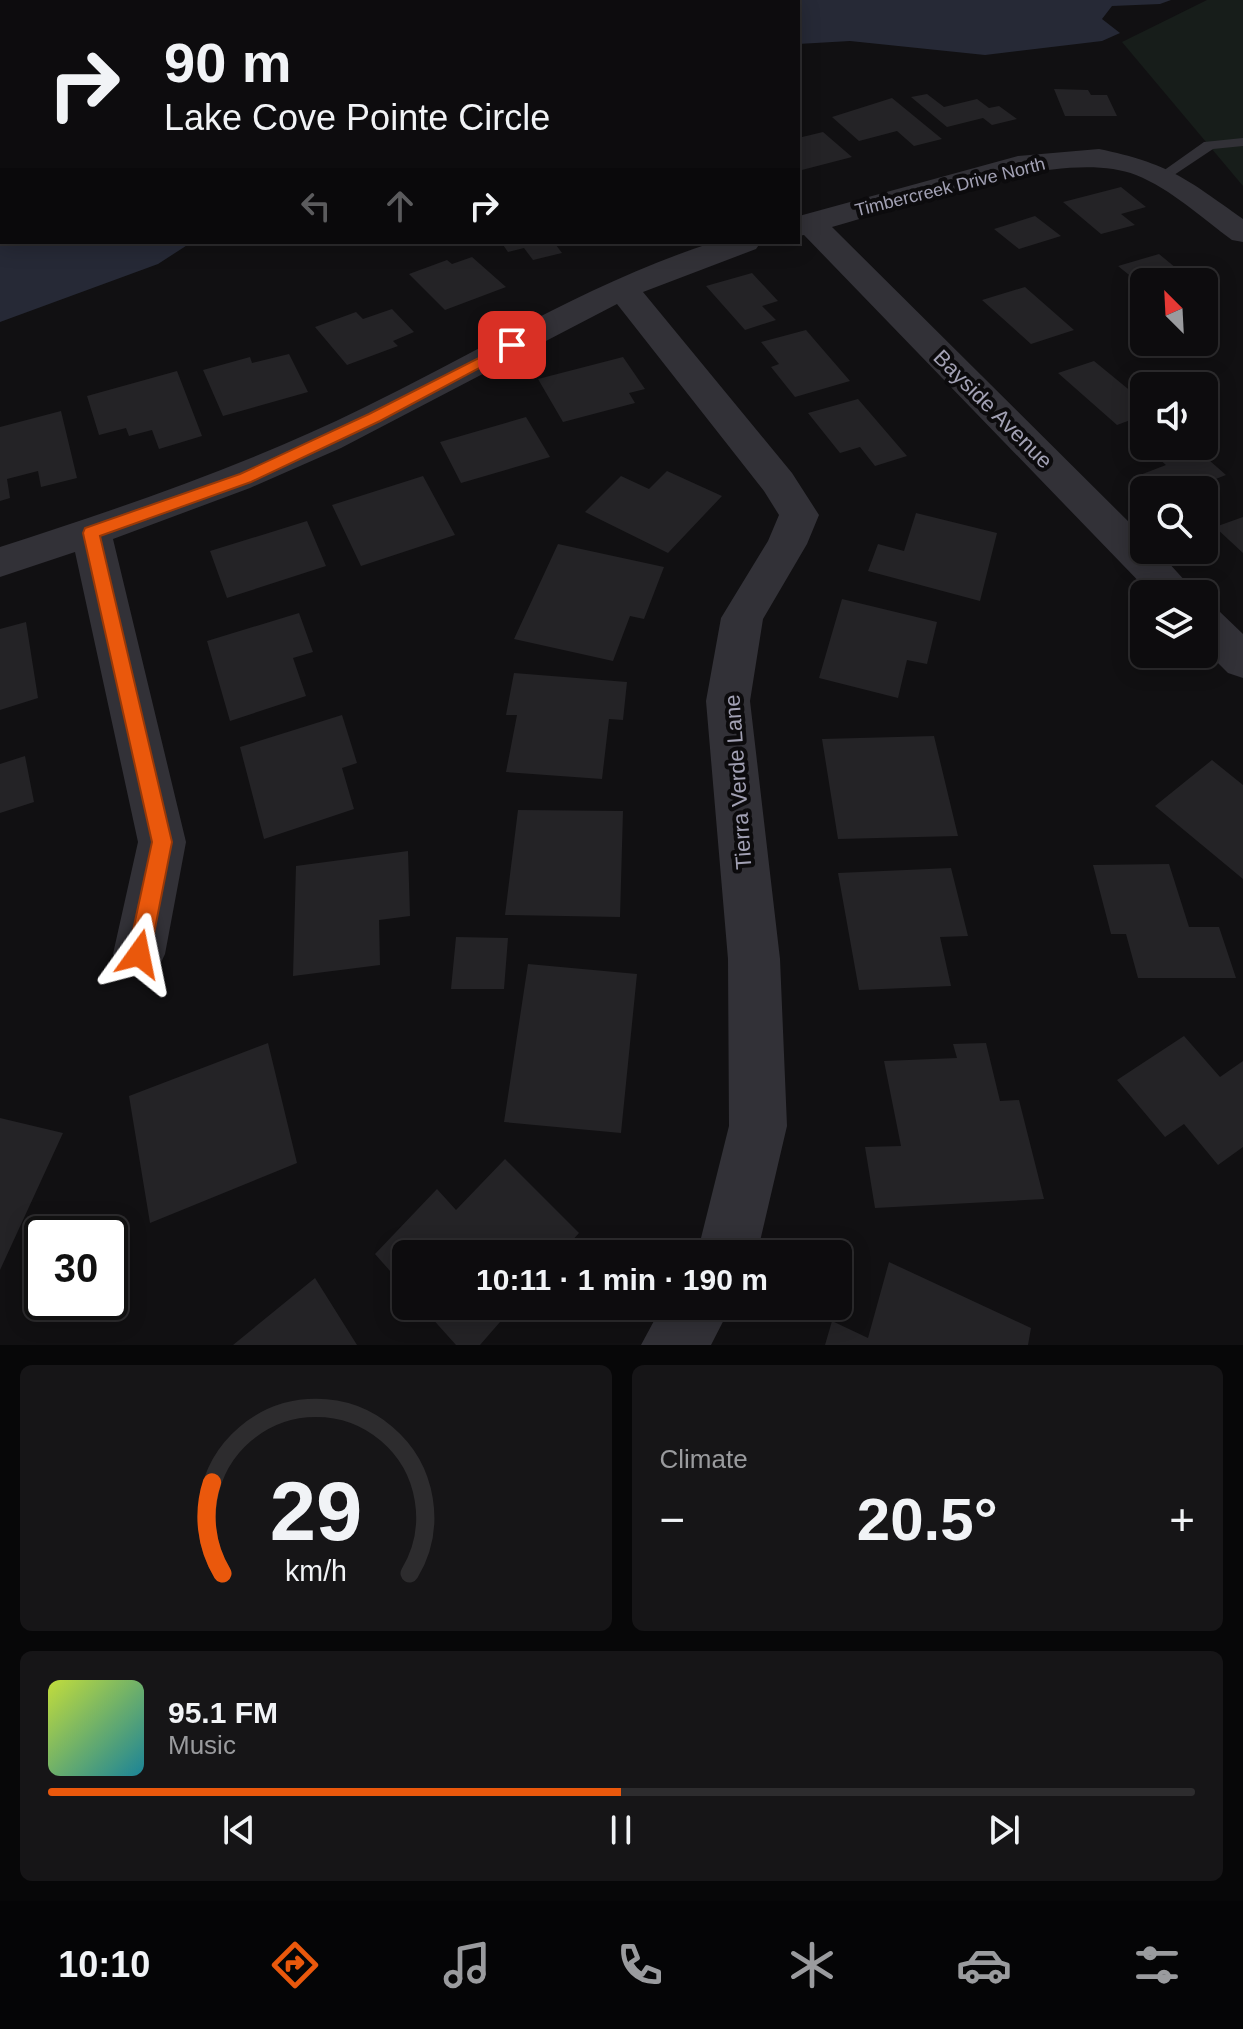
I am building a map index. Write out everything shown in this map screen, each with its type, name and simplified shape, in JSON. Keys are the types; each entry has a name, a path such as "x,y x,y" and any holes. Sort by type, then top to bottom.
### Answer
{"street":[{"name":"Timbercreek Drive North","path":"804,225 1018,165 1099,158 1140,166 1163,176 1231,224"},
{"path":"1231,224 1243,251"},
{"name":"Bayside Avenue","path":"804,225 1162,580"},
{"path":"0,562 245,478 375,417 621,287 687,259 738,244"},
{"name":"Tierra Verde Lane","path":"621,287 778,482 799,515 787,544 742,618 728,701 754,959 758,1126 730,1240"},
{"path":"91,533 162,842 139,954"},
{"path":"1218,636 1243,661"},
{"path":"673,1345 690,1320"}],"lane":[{"path":"1163,176 1209,145 1243,142"}],"shaded area":[{"path":"1207,0 1243,0 1243,186 1122,42"}],"water":[{"path":"800,0 1171,0 1160,4 1112,6 1102,19 1120,33 1102,41 985,55 850,41 800,44"},
{"path":"0,244 189,244 158,264 0,322"}],"building":[{"path":"1054,89 1088,90 1091,95 1107,95 1117,116 1065,116"},
{"path":"927,94 944,107 977,99 989,108 999,106 1017,119 992,125 983,118 947,127 911,97"},
{"path":"892,98 942,139 914,146 897,131 859,141 832,117"},
{"path":"823,132 852,157 800,170 800,138"},
{"path":"1121,187 1146,207 1121,214 1135,225 1101,234 1063,202"},
{"path":"1035,216 1061,236 1019,249 994,229"},
{"path":"502,244 558,244 562,253 533,260 524,248 508,252"},
{"path":"1159,254 1176,268 1130,268 1130,276 1118,266"},
{"path":"472,257 506,287 445,310 409,274 447,260 452,264"},
{"path":"752,273 778,301 762,306 776,320 745,330 706,286"},
{"path":"1025,287 1074,330 1031,344 982,300"},
{"path":"392,309 414,332 393,341 398,346 347,365 315,327 356,312 363,319"},
{"path":"806,330 850,381 795,397 771,367 779,364 761,342"},
{"path":"289,354 308,392 223,416 203,370 250,357 252,363"},
{"path":"623,357 645,389 629,393 635,403 563,422 538,379"},
{"path":"1094,361 1130,391 1130,420 1117,425 1058,373"},
{"path":"177,371 202,436 159,449 152,430 129,436 126,428 99,435 87,396"},
{"path":"858,399 907,456 875,466 860,447 840,453 808,413"},
{"path":"61,411 77,478 41,487 38,471 7,479 10,498 0,501 0,427"},
{"path":"526,417 550,457 461,483 440,442"},
{"path":"1160,460 1209,460 1226,475 1218,478 1140,475 1166,465"},
{"path":"667,471 722,496 668,553 585,512 621,476 649,489"},
{"path":"423,476 455,535 361,566 332,505"},
{"path":"916,513 997,533 980,601 868,571 878,544 904,551"},
{"path":"1243,517 1243,553 1218,530 1218,526"},
{"path":"307,521 326,566 227,598 210,551"},
{"path":"558,544 664,567 644,619 630,616 613,661 514,639"},
{"path":"842,599 937,622 927,664 907,660 898,698 819,678"},
{"path":"299,613 313,652 293,658 306,696 230,721 207,641"},
{"path":"26,622 38,698 0,710 0,629"},
{"path":"514,673 627,682 623,720 609,719 602,779 506,772 517,715 506,715"},
{"path":"342,715 357,763 342,768 354,809 264,839 240,747"},
{"path":"934,736 958,836 838,839 822,739"},
{"path":"25,756 34,802 0,813 0,764"},
{"path":"1212,760 1243,785 1243,879 1155,806"},
{"path":"518,810 623,811 620,917 505,915"},
{"path":"408,851 410,916 379,920 380,965 293,976 296,866"},
{"path":"1169,864 1189,927 1219,927 1236,978 1138,978 1126,934 1111,934 1093,865"},
{"path":"951,868 968,936 940,937 951,986 859,990 838,873"},
{"path":"456,937 508,938 504,989 451,989"},
{"path":"528,964 637,974 621,1133 504,1122"},
{"path":"1184,1036 1220,1077 1243,1061 1243,1147 1218,1165 1184,1124 1165,1137 1117,1080"},
{"path":"268,1043 297,1163 150,1223 129,1096"},
{"path":"986,1043 1000,1101 1019,1100 1044,1199 875,1208 865,1147 901,1146 884,1061 957,1058 953,1044"},
{"path":"0,1118 63,1133 0,1270"},
{"path":"505,1159 579,1233 573,1240 392,1240 392,1273 375,1254 437,1189 456,1210"},
{"path":"889,1262 1031,1328 1028,1345 825,1345 832,1321 868,1338"},
{"path":"315,1278 357,1345 233,1345"},
{"path":"434,1320 502,1320 480,1345 456,1345"}],"route":[{"path":"139,954 162,842 91,533 245,478 375,417 512,345"}]}
